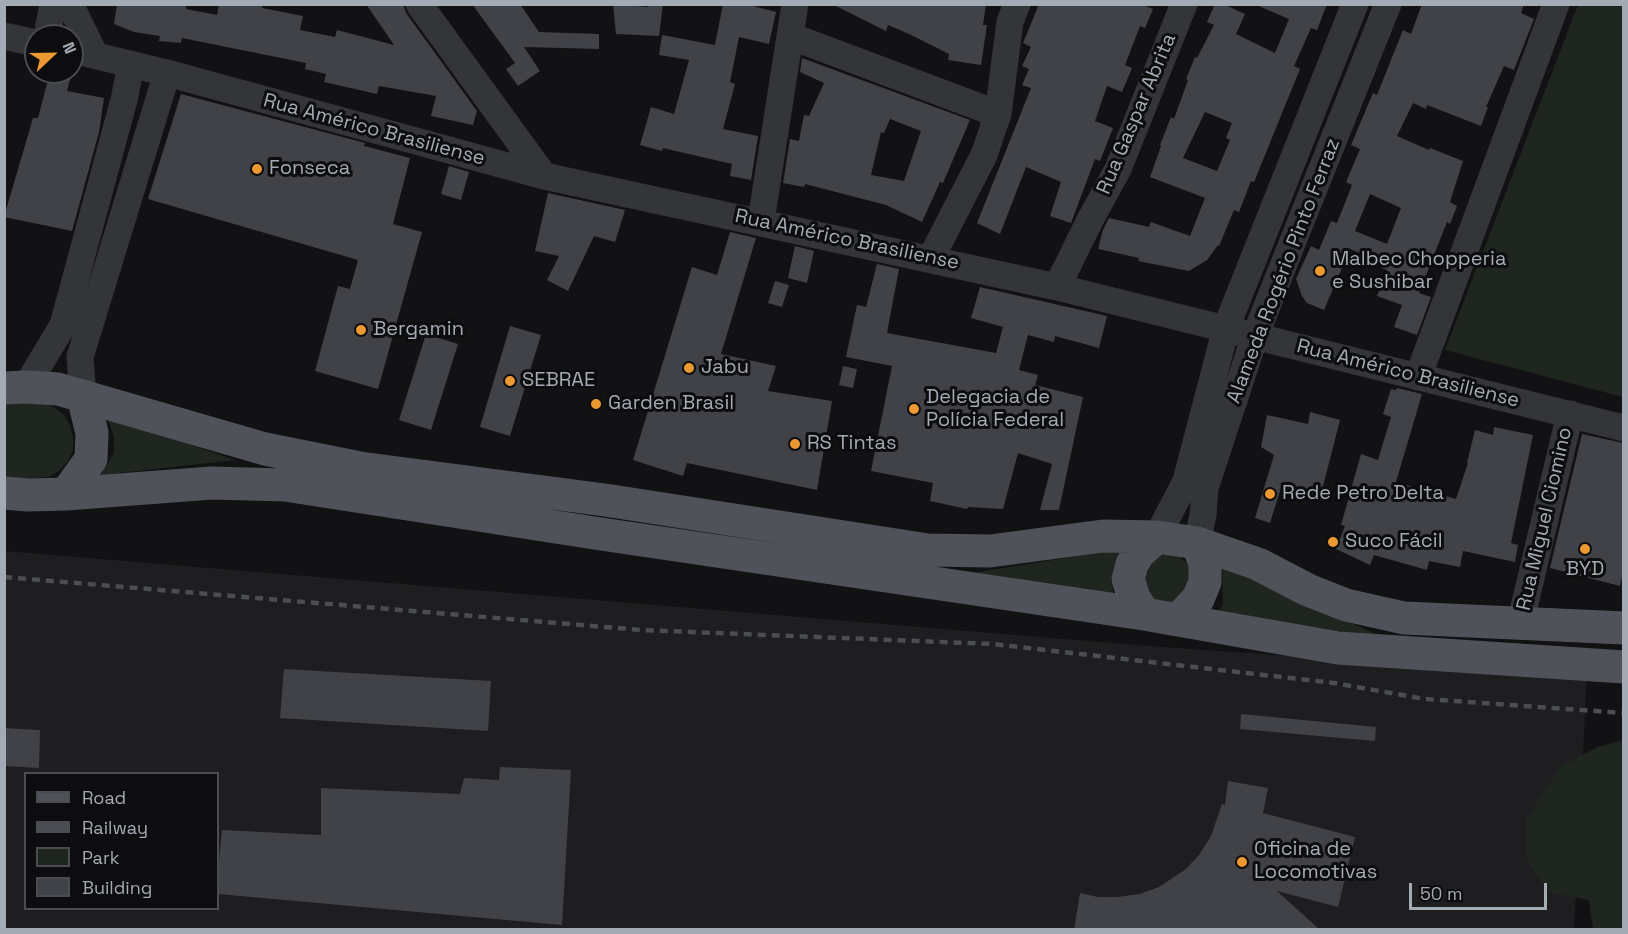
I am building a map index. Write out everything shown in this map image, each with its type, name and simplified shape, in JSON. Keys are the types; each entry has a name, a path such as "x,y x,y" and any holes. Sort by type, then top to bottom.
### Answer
{"main road":[{"path":"15,387 58,389 265,449 360,468 605,500 928,550 990,551 1103,536 1157,537 1197,543 1258,564 1308,590 1346,605 1404,618 1623,628"},
{"path":"66,494 91,459 92,433 83,396"},
{"path":"4,493 66,494 212,483 285,485 1144,614 1338,648 1623,667"},
{"path":"1144,614 1134,598 1128,579 1132,564 1157,537"},
{"path":"1178,620 1198,599 1204,582 1205,563 1197,543"}],"street":[{"path":"49,24 53,4"},
{"path":"70,4 76,24"},
{"path":"419,4 544,176"},
{"path":"761,221 795,4"},
{"path":"931,258 984,155 998,114 1010,22 1017,4"},
{"name":"Rua Gaspar Abrita","path":"1057,287 1118,169 1184,4"},
{"name":"Alameda Rogério Pinto Ferraz","path":"1157,537 1186,481 1226,328 1354,4"},
{"name":"Alameda Rogério Pinto Ferraz","path":"1197,543 1203,515 1205,488 1255,336 1388,4"},
{"path":"1418,377 1554,11"},
{"path":"4,36 24,40"},
{"path":"790,36 998,114"},
{"name":"Rua Américo Brasiliense","path":"84,53 167,73 544,176 761,221 1057,287 1623,428"},
{"path":"15,387 63,325 131,65"},
{"path":"83,396 81,357 167,73"},
{"path":"93,215 120,223"},
{"name":"Rua Miguel Ciomino","path":"1520,624 1570,414"}],"shaded area":[{"path":"4,551 1149,646 1587,677 1574,929 5,929"}],"green space":[{"path":"1578,5 1623,5 1623,397 1445,350"},
{"path":"42,403 54,407 64,415 70,425 73,450 68,461 59,471 48,477 5,480 4,404"},
{"path":"106,415 235,460 101,475 114,453 114,436"},
{"path":"1122,549 1114,564 1111,579 1115,602 959,575"},
{"path":"1162,554 1179,556 1192,568 1187,603 1151,604 1142,571"},
{"path":"1222,565 1380,636 1214,617 1223,605"},
{"path":"1623,740 1623,929 1593,929 1589,900 1549,892 1527,861 1526,820 1560,767 1598,747"}],"building":[{"path":"117,4 186,4 186,9 217,15 219,4 262,4 262,8 303,16 300,30 335,37 337,30 394,45 366,4 403,4 406,13 477,111 473,125 431,116 436,96 379,86 377,94 324,82 326,74 305,69 306,63 182,38 181,43 159,41 160,36 134,32 114,24"},
{"path":"472,4 520,4 539,32 599,34 599,49 524,47 540,71 518,86 506,69 515,63"},
{"path":"613,4 648,7 649,4 663,4 659,36 616,34"},
{"path":"723,4 745,4 776,12 769,44 739,37 730,82 735,84 723,129 758,136 751,180 730,176 732,164 640,145 651,107 674,114 689,60 659,55 662,35 715,45"},
{"path":"832,4 986,4 983,25 987,25 981,65 948,60 949,54 909,34 888,25 886,31"},
{"path":"1039,4 1141,4 1153,9 1145,28 1140,26 1125,65 1132,68 1122,92 1107,86 1095,121 1113,128 1100,161 1095,159 1071,223 1050,216 1061,182 1026,167 1000,234 977,223 1031,88 1022,85 1029,69 1022,66 1031,47 1023,43"},
{"path":"1215,4 1223,4 1245,14 1236,34 1275,53 1289,19 1254,4 1327,4 1317,30 1311,28 1294,66 1300,69 1254,182 1251,181 1239,212 1234,210 1219,246 1207,260 1189,271 1138,261 1139,258 1098,249 1109,218 1149,227 1151,222 1190,236 1205,198 1150,177 1171,117 1174,119 1195,57 1197,58 1214,25 1207,22","holes":["1205,112 1232,123 1226,138 1230,140 1217,171 1183,158"]},
{"path":"1422,4 1524,4 1521,13 1534,19 1514,70 1504,66 1486,107 1488,107 1481,126 1427,105 1426,109 1413,103 1397,136 1463,161 1450,202 1457,206 1450,224 1447,222 1419,293 1431,297 1417,335 1394,327 1402,305 1377,296 1387,270 1382,268 1384,263 1350,249 1324,310 1307,303 1296,279 1311,246 1319,250 1331,221 1337,223 1352,185 1346,182 1360,149 1351,145 1373,93 1377,95 1403,30 1411,34","holes":["1370,194 1401,208 1387,244 1355,231"]},
{"path":"802,58 970,120 943,183 940,182 922,222 886,205 805,184 804,187 783,183 790,139 799,141 804,115 809,116 824,83 800,72","holes":["890,119 921,131 904,181 871,175 881,132 884,133"]},
{"path":"47,84 69,84 67,91 104,98 99,132 72,231 4,217 33,118 38,118"},
{"name":"Fonseca","path":"181,94 365,143 364,146 410,158 393,224 422,232 378,389 315,371 338,286 350,289 358,260 148,199"},
{"path":"449,166 469,172 461,200 441,194"},
{"path":"548,193 625,210 615,242 594,236 568,291 547,280 559,256 535,251"},
{"path":"730,232 756,238 721,354 776,366 768,391 832,401 817,490 687,463 683,476 633,460 692,267 717,275"},
{"path":"795,246 814,251 807,283 788,278"},
{"path":"877,264 899,269 887,333 996,353 1003,327 971,318 980,287 1107,316 1099,348 1055,336 1054,342 1028,335 1019,370 1038,375 1035,385 1083,397 1059,510 1040,510 1052,464 1018,453 1003,509 968,507 967,509 930,501 933,483 871,471 892,366 846,357 857,305 866,307"},
{"path":"775,281 789,285 782,307 768,303"},
{"name":"SEBRAE","path":"510,326 541,335 510,436 480,427"},
{"path":"426,334 458,344 431,430 399,420"},
{"path":"843,366 857,369 853,388 839,385"},
{"path":"1397,388 1422,394 1396,482 1456,499 1468,463 1475,430 1493,435 1494,427 1533,435 1511,543 1518,545 1515,562 1463,551 1460,567 1429,561 1427,570 1374,555 1370,565 1336,549 1345,526 1341,525 1361,454 1378,460 1391,417 1383,414 1391,389 1396,390"},
{"path":"1310,412 1340,420 1320,498 1281,488 1270,523 1255,518 1274,455 1261,447 1267,415 1308,424"},
{"path":"1582,434 1623,443 1623,572 1620,586 1550,568"},
{"path":"284,669 491,681 488,731 280,718"},
{"path":"1241,714 1376,727 1375,741 1240,729"},
{"path":"4,728 40,730 39,768 4,766"},
{"path":"500,767 571,770 562,925 219,894 222,830 321,835 321,788 460,794 464,778 499,780"},
{"name":"Oficina de Locomotivas","path":"1228,781 1268,788 1263,813 1355,837 1338,907 1277,891 1320,930 1074,930 1080,893 1098,897 1140,894 1159,887 1186,869 1199,855 1211,836 1222,804 1225,805"}],"railway":[{"path":"4,577 641,630 993,644 1334,683 1425,699 1624,713"}],"place":[{"name":"Fonseca","path":"257,169"},
{"name":"Malbec Chopperia e Sushibar","path":"1320,271"},
{"name":"Bergamin","path":"361,330"},
{"name":"Jabu","path":"689,368"},
{"name":"SEBRAE","path":"510,381"},
{"name":"Garden Brasil","path":"596,404"},
{"name":"Delegacia de Polícia Federal","path":"914,409"},
{"name":"RS Tintas","path":"795,444"},
{"name":"Rede Petro Delta","path":"1270,494"},
{"name":"Suco Fácil","path":"1333,542"},
{"name":"BYD","path":"1585,549"},
{"name":"Oficina de Locomotivas","path":"1242,862"}]}
